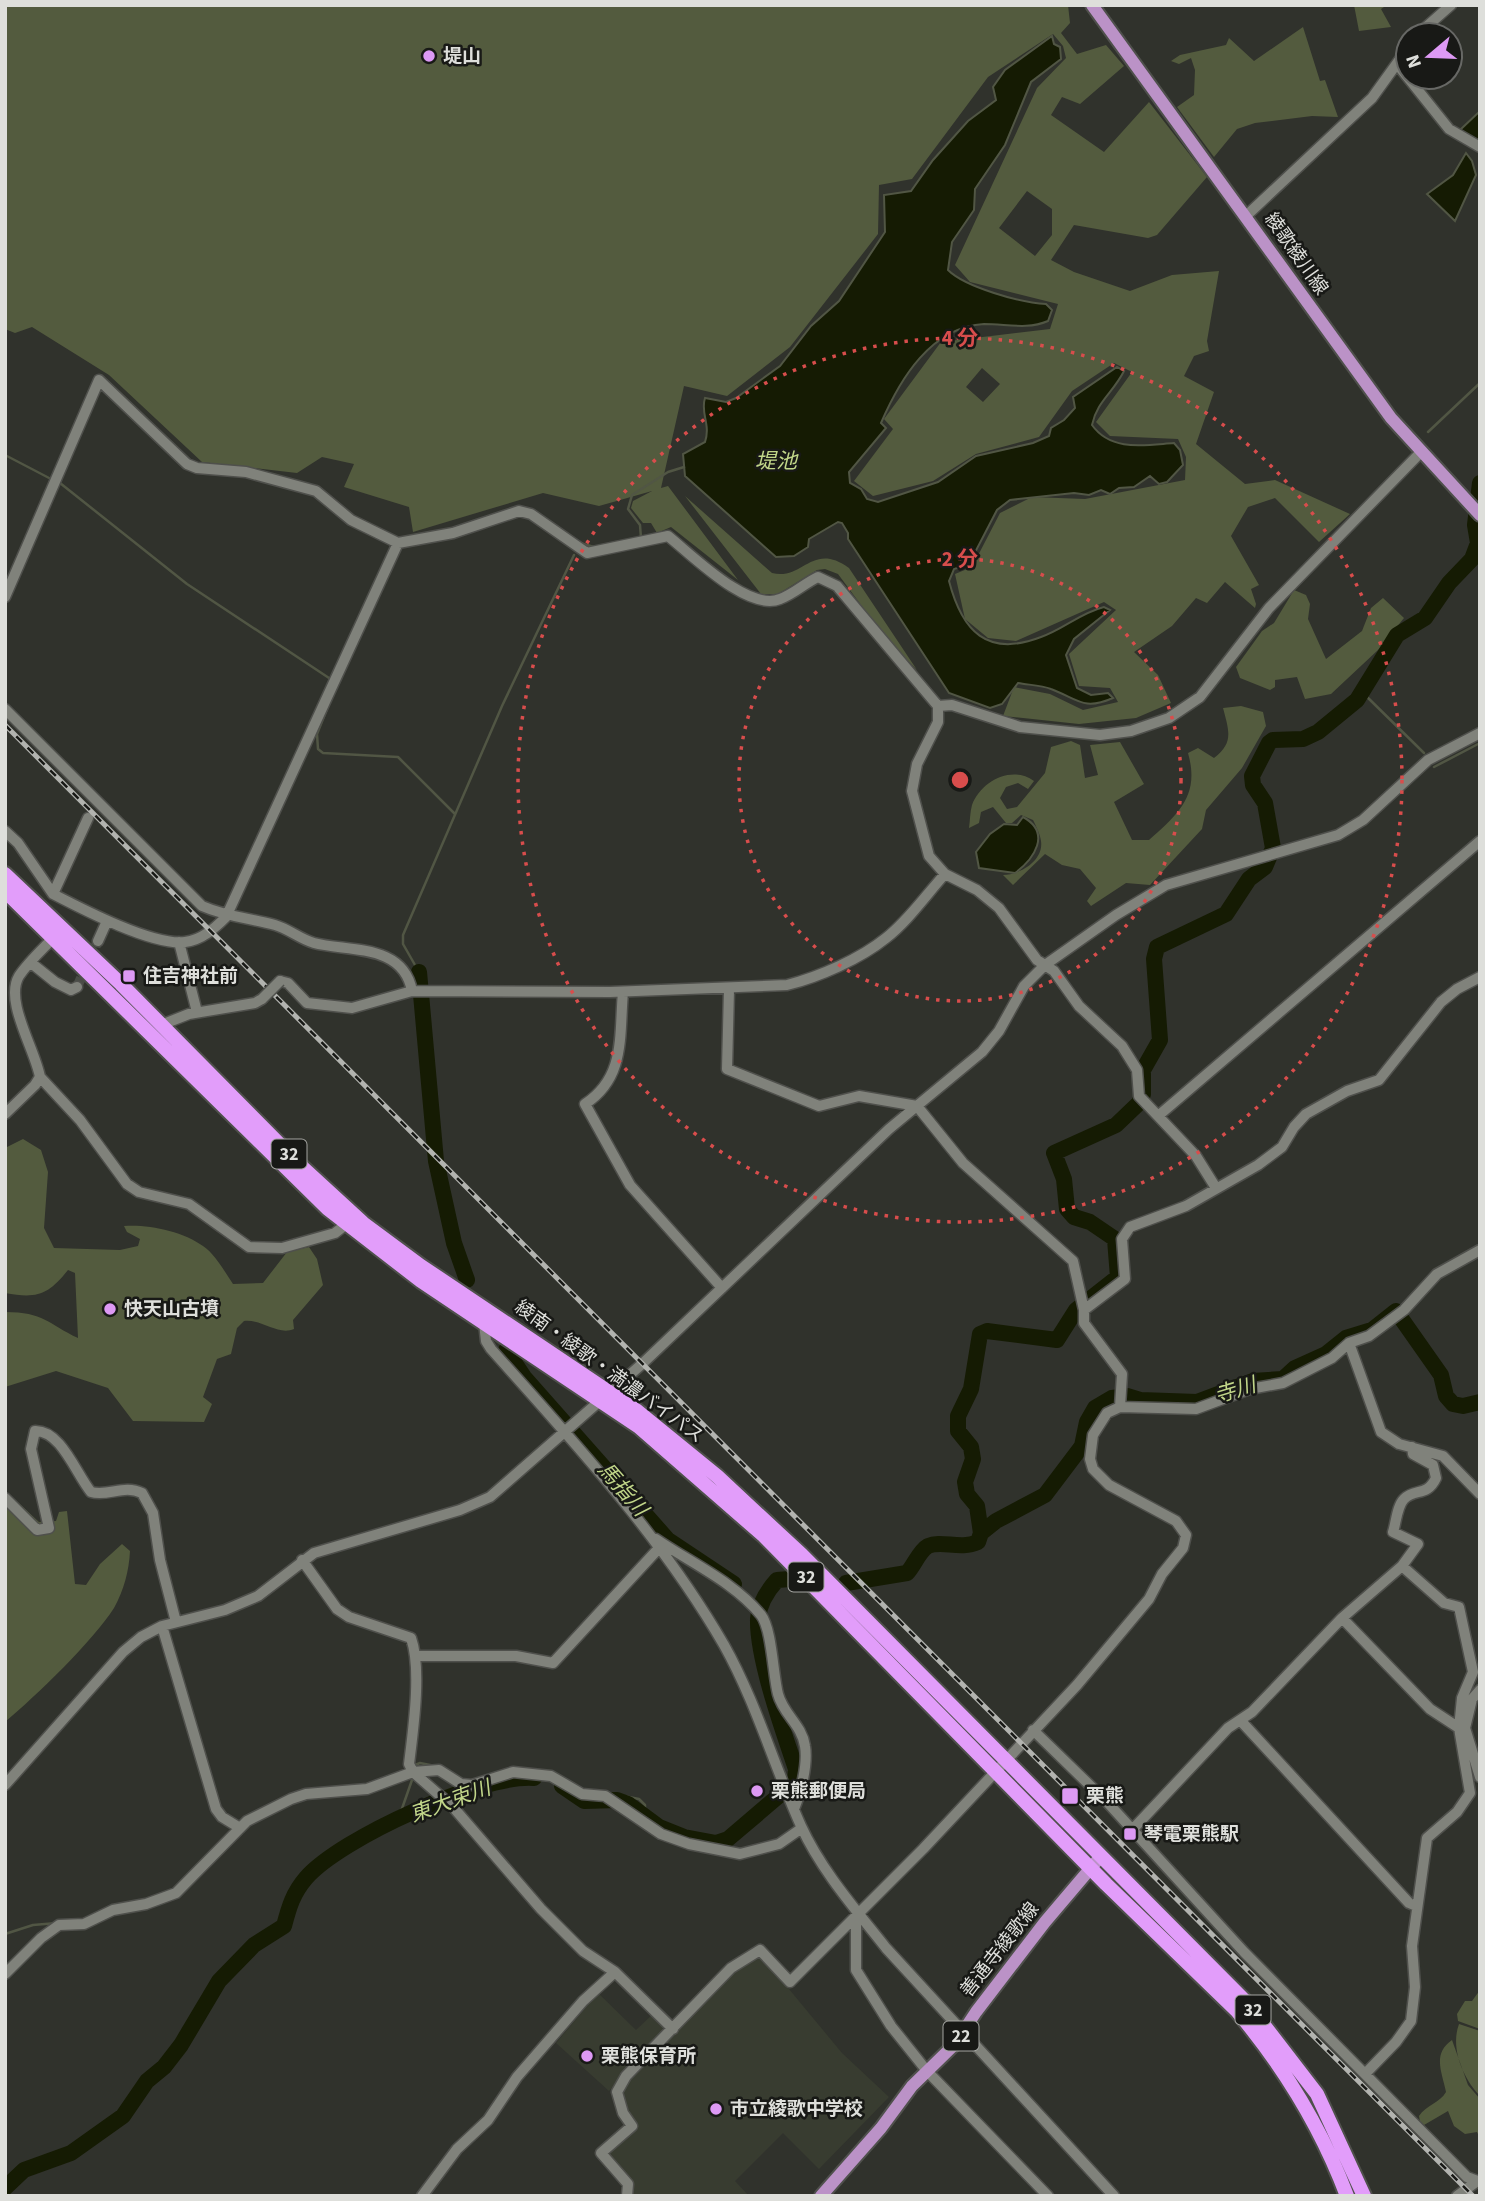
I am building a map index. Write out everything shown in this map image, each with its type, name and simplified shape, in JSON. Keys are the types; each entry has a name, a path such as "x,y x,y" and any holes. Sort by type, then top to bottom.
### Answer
{"highway":[{"name":"綾南・綾歌・満濃バイパス","path":"5,874 290,1172 351,1220 421,1281 604,1396"},
{"name":"綾南・綾歌・満濃バイパス","path":"5,891 59,932 161,1025 351,1220 422,1266 717,1476 762,1517 1001,1766 1091,1868 1217,1989 1265,2044 1304,2102 1347,2196"},
{"name":"綾南・綾歌・満濃バイパス","path":"1001,1766 1101,1856 1224,1979 1276,2037 1323,2105 1364,2196"}],"main road":[{"name":"綾歌綾川線","path":"1092,5 1391,418 1480,515"},
{"name":"善通寺綾歌線","path":"821,2196 927,2071 955,2045 1045,1922 1101,1856"}],"street":[{"path":"1433,21 1451,5"},
{"path":"1246,216 1372,98 1394,68"},
{"path":"1418,91 1449,130 1480,148"},
{"path":"5,597 99,380 187,464 197,468 246,472 316,491 360,526 398,543 453,533 519,512 531,514 587,553 668,536 723,580 760,600 780,599 818,577 824,577 837,586 938,706 938,722 917,764 912,790 929,856 946,874 976,890 999,908 1037,960 1054,971 1079,1006 1132,1058 1141,1098 1196,1156 1216,1188"},
{"path":"938,706 952,705 1020,727 1100,735 1130,732 1170,718 1200,697 1269,608 1422,451"},
{"path":"5,831 18,843 53,894 107,921 179,942 211,931 226,917 398,543"},
{"path":"5,709 202,906 226,917 279,926 295,937 316,943 358,947 386,956 417,992"},
{"path":"5,1785 123,1652 141,1637 162,1626 242,1604 266,1591 314,1553 476,1504 490,1497 722,1288 917,1106 982,1052 999,1031 1024,986 1045,965 1154,890 1195,874 1325,840 1351,828 1428,760 1480,733"},
{"path":"53,894 89,818"},
{"path":"1158,1116 1480,841"},
{"path":"161,1025 168,1020 197,1012 255,1003 280,981 288,983 307,1003 315,1006 352,1008 417,992 729,990 802,981 870,949 887,938 946,874"},
{"path":"97,941 107,921"},
{"path":"59,932 19,977 14,995 40,1077 87,1129 127,1184 139,1192 189,1204 249,1247 282,1248 335,1233 351,1220"},
{"path":"179,942 197,1012"},
{"path":"30,962 55,982 71,990 77,986"},
{"path":"1083,1306 1125,1279 1122,1239 1130,1227 1186,1206 1282,1147 1306,1114 1347,1091 1384,1076 1441,1002 1457,989 1480,977"},
{"path":"627,2196 628,2184 601,2153 632,2126 623,2113 617,2092 626,2076 732,1968 760,1950 790,1982 858,1915 1077,1685 1149,1600 1186,1541 1184,1528 1176,1521 1109,1485 1093,1469 1090,1459 1093,1435 1107,1413 1121,1400 1123,1380 1119,1368 1084,1324 1083,1306 1073,1261 962,1163 917,1106 859,1096 819,1106 763,1081 731,1073 727,1069 729,990"},
{"path":"624,992 616,1070 596,1097 585,1104 630,1185 722,1288"},
{"path":"5,1114 40,1077"},
{"path":"1121,1400 1208,1407 1250,1388 1283,1383 1332,1358 1349,1343 1369,1336 1398,1315 1437,1274 1480,1250"},
{"path":"484,1323 486,1341 491,1349 567,1429 649,1533 724,1646 752,1704 802,1828 858,1915 1114,2196"},
{"path":"1349,1343 1377,1425 1391,1440 1443,1456 1480,1494"},
{"path":"5,1498 37,1530 49,1528 31,1449 35,1431 50,1434 91,1492 99,1494 124,1489 142,1493 153,1513 160,1560 176,1622"},
{"path":"1133,1829 1228,1728 1252,1712 1342,1618 1402,1566 1418,1544 1393,1532 1402,1503 1409,1496 1427,1491 1436,1478 1433,1465 1413,1454 1412,1447"},
{"path":"649,1533 677,1555 708,1571 759,1614 778,1696 784,1710 801,1731 806,1748 799,1797 794,1809"},
{"path":"415,1656 516,1656 553,1663 659,1548"},
{"path":"302,1560 337,1609 349,1617 411,1639 415,1656 414,1726 409,1764 413,1772 446,1801 541,1909 583,1951 615,1972 673,2029"},
{"path":"1365,2074 1396,2042 1410,2021 1414,2005 1412,1946 1427,1838 1457,1812 1470,1793 1462,1728 1462,1698 1473,1672 1459,1607 1444,1603 1402,1566"},
{"path":"1342,1618 1430,1709 1462,1728 1480,1777"},
{"path":"162,1626 216,1809 222,1817 238,1827"},
{"path":"1462,1728 1472,1699 1480,1690"},
{"path":"1240,1720 1409,1903 1416,1906"},
{"path":"1033,1730 1133,1829 1244,1952 1365,2074 1478,2182 1457,2196"},
{"path":"5,1974 41,1938 59,1926 85,1924 113,1910 146,1904 176,1893 238,1827 291,1799 306,1794 367,1789 413,1772 439,1770 461,1784 472,1786 504,1773 533,1772 551,1776 582,1794 610,1800 662,1834 689,1844 731,1853 740,1854 779,1844 802,1828"},
{"path":"858,1915 856,1970 898,2036 927,2071 1048,2196"},
{"path":"422,2196 457,2149 488,2120 512,2084 583,2001 615,1972"}],"shaded area":[{"path":"5,5 1068,5 1070,23 1061,33 1077,54 1106,45 1124,66 1080,104 1062,97 1051,115 1104,152 1149,102 1207,177 1157,235 1148,238 1074,225 1051,260 1074,272 1130,291 1172,275 1219,271 1207,341 1209,351 1194,356 1184,376 1214,392 1196,444 1245,484 1275,480 1350,514 1319,542 1275,498 1248,507 1231,536 1259,585 1251,589 1255,608 1225,582 1207,603 1196,598 1172,626 1134,652 1158,675 1171,703 1136,718 1079,724 1003,716 1014,687 1050,694 1083,710 1118,702 1110,688 1079,686 1069,654 1116,610 1104,602 1016,641 988,638 965,619 955,574 972,567 1000,513 1032,497 1085,499 1185,480 1186,457 1178,439 1110,436 1096,422 1132,372 1114,363 1072,391 1039,437 976,454 933,481 873,496 854,481 893,429 884,419 941,342 1050,329 1058,304 970,282 955,265 1037,88 1066,58 1063,46 1053,34 988,77 912,179 879,185 878,234 790,347 727,396 684,386 661,488 668,486 738,580 671,527 657,533 651,523 643,523 631,508 633,501 652,491 599,506 543,493 413,532 409,507 344,487 354,464 322,457 297,473 202,462 109,375 32,327 15,333 5,329","holes":["1027,191 1052,209 1052,235 1035,256 999,228","982,368 1000,384 983,402 966,387"]},
{"path":"1354,5 1387,5 1381,9 1391,27 1359,31"},
{"path":"1303,27 1320,81 1325,80 1338,117 1312,116 1255,123 1237,129 1214,157 1177,107 1194,95 1195,70 1191,58 1179,64 1171,61 1180,55 1226,45 1229,38 1254,61"},
{"path":"685,496 772,573 792,572 817,560 826,559 849,568 917,670 887,640 838,574 825,569 817,570 778,594 761,594"},
{"path":"1294,590 1306,595 1310,604 1308,619 1326,659 1362,631 1371,608 1383,598 1404,618 1378,650 1331,694 1305,699 1297,677 1275,680 1275,687 1270,690 1240,678 1236,667 1262,631 1274,623"},
{"path":"1241,706 1263,712 1266,726 1242,768 1206,810 1202,829 1150,885 1126,883 1091,906 1087,901 1096,888 1080,869 1062,865 1045,854 1013,885 1003,875 1023,870 1039,855 1041,841 1033,820 1021,815 1012,823 1006,823 993,807 981,812 979,823 969,828 971,808 976,796 998,778 1016,775 1034,781 1028,789 1018,783 1006,787 1000,798 1007,809 1017,807 1045,773 1051,747 1071,741 1080,745 1085,778 1098,775 1090,745 1120,742 1144,784 1114,802 1132,840 1149,840 1178,812 1189,792 1191,768 1188,753 1198,748 1214,758 1227,742 1227,723 1223,708"},
{"path":"23,1139 41,1150 48,1172 44,1228 54,1248 120,1250 138,1246 140,1239 127,1232 124,1226 165,1230 185,1236 208,1250 233,1284 263,1283 287,1252 309,1247 317,1259 323,1285 293,1320 294,1329 276,1329 251,1321 244,1321 237,1328 231,1354 217,1359 203,1397 212,1404 204,1422 133,1421 108,1388 56,1371 5,1387 5,1312 29,1314 78,1338 75,1273 68,1270 48,1290 34,1295 5,1293 5,1148"},
{"path":"8,1493 39,1522 56,1521 59,1512 67,1511 75,1584 86,1585 100,1564 122,1544 130,1551 123,1587 105,1621 63,1668 5,1722 5,1494"},
{"path":"760,1954 842,2053 889,2097 819,2169 783,2133 735,2181 749,2196 630,2196 608,2158 609,2150 636,2126 625,2110 621,2095 628,2078 734,1969"},
{"path":"1480,1990 1480,2029 1458,2021 1457,2014 1465,2001 1472,2001"},
{"path":"598,1993 636,2030 654,2013 669,2029 609,2091 556,2043"},
{"path":"1459,2024 1480,2031 1480,2096 1468,2081 1457,2053"},
{"path":"1452,2040 1468,2085 1480,2099 1480,2138 1477,2132 1465,2134 1454,2126 1448,2111 1424,2125 1420,2122 1419,2116 1422,2112 1446,2092 1440,2057"}],"water":[{"name":"堤池","path":"1052,36 1054,44 1060,47 1061,59 1031,82 1005,145 975,189 974,210 952,242 948,270 967,282 994,293 1046,304 1052,310 1048,321 1025,326 984,324 965,327 933,345 908,373 898,389 881,423 886,428 849,472 850,483 861,489 867,499 878,502 938,482 976,456 1033,443 1049,436 1051,428 1064,420 1075,408 1073,397 1117,367 1124,371 1101,403 1092,425 1100,434 1119,443 1174,443 1180,450 1183,465 1167,482 1159,484 1150,476 1134,487 1119,488 1110,494 1101,490 1089,495 1074,493 1010,500 997,510 969,564 954,569 949,581 961,614 980,636 992,642 1006,644 1022,643 1041,637 1104,607 1110,610 1074,639 1066,655 1077,688 1091,695 1108,693 1113,698 1087,704 1047,688 1018,683 1002,704 990,708 949,693 848,539 848,533 842,523 838,522 809,539 808,547 794,556 776,557 685,476 683,454 705,442 705,398 726,402 736,398 780,366 811,326 839,301 885,232 884,195 911,191 933,160 968,121 996,100 993,87 1005,70"},
{"path":"1480,111 1480,144 1460,130"},
{"path":"1466,153 1472,161 1476,175 1455,221 1427,194 1453,175"},
{"path":"1023,817 1032,823 1038,838 1034,853 1028,861 1015,873 979,868 976,852 990,834 1004,824 1017,825"}],"waterway":[{"path":"1428,432 1480,383"},
{"path":"5,455 51,479"},
{"path":"638,538 641,538 640,525 628,509 632,495 668,472 684,467"},
{"path":"60,483 187,584 329,678"},
{"name":"東大束川","path":"846,1583 907,1573 922,1551 933,1544 965,1545 978,1542 981,1533 977,1506 967,1494 965,1482 973,1459 971,1447 958,1431 958,1416 971,1389 980,1334 987,1331 1057,1340 1076,1310 1118,1277 1115,1239 1090,1222 1074,1217 1067,1209 1064,1179 1054,1153 1116,1125 1139,1103 1143,1094 1143,1070 1160,1040 1154,959 1157,947 1226,914 1249,879 1265,867 1273,848 1265,803 1253,785 1252,776 1269,743 1273,740 1303,739 1318,732 1357,700 1397,635 1425,618 1449,583 1472,559 1478,543 1475,525 1480,483"},
{"path":"603,545 628,540"},
{"path":"580,543 594,547"},
{"path":"419,972 403,944 403,935 502,706 574,555"},
{"path":"335,689 317,734 318,749 323,753 398,757 455,814"},
{"path":"1362,692 1424,753"},
{"path":"1434,767 1480,743"},
{"name":"馬指川","path":"419,972 436,1161 454,1243 467,1280"},
{"name":"寺川","path":"981,1533 996,1521 1045,1495 1082,1446 1087,1422 1095,1408 1112,1398 1127,1396 1140,1400 1197,1402 1253,1381 1283,1379 1295,1368 1326,1354 1346,1338 1372,1330 1396,1311 1441,1375 1446,1396 1453,1404 1463,1406 1480,1402"},
{"name":"馬指川","path":"506,1350 524,1377 668,1540 734,1584"},
{"name":"東大束川","path":"562,1786 584,1801 617,1800 628,1804 659,1827 684,1837 716,1843 728,1839 795,1782 796,1769 766,1674 758,1619 762,1603 773,1584 777,1580 790,1579"},
{"path":"415,1765 420,1763 435,1766"},
{"path":"560,1776 576,1785"},
{"name":"東大束川","path":"5,2188 24,2170 71,2153 123,2116 147,2081 164,2067 181,2045 219,1981 254,1945 284,1926 298,1889 324,1862 380,1828 448,1797 481,1786 534,1778"},
{"path":"398,1820 412,1780"},
{"path":"608,1793 639,1799 645,1805 645,1816"},
{"path":"5,1934 33,1925 57,1923"}],"tunnel":[{"path":"77,987 98,941"}],"railway":[{"path":"5,725 1473,2196"}],"place":[{"name":"堤山","path":"429,56"},
{"name":"住吉神社前","path":"129,976"},
{"name":"快天山古墳","path":"110,1309"},
{"name":"栗熊郵便局","path":"757,1791"},
{"name":"栗熊","path":"1070,1796"},
{"name":"琴電栗熊駅","path":"1130,1834"},
{"name":"栗熊保育所","path":"587,2056"},
{"name":"市立綾歌中学校","path":"716,2109"}]}
